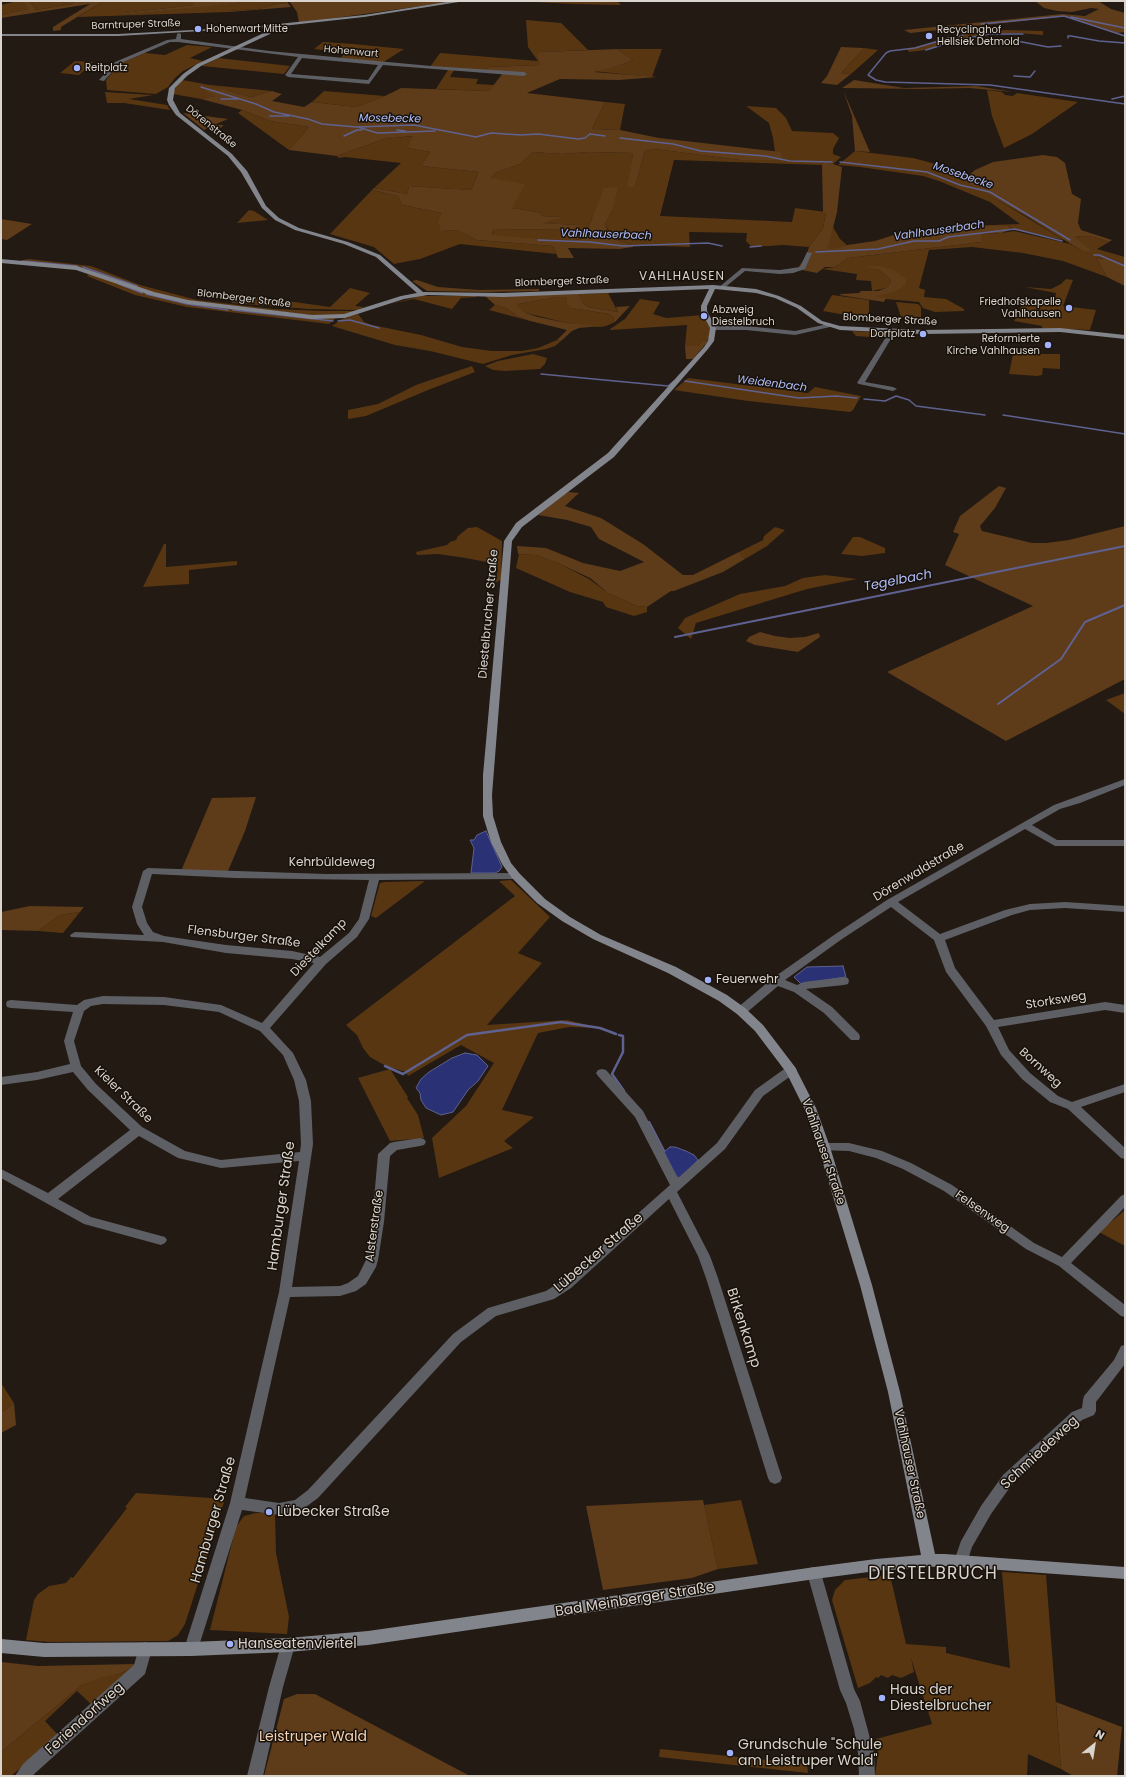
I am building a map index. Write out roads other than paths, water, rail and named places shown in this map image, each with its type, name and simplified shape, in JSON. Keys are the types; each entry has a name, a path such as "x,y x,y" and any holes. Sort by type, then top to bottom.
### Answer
{"street":[{"name":"Barntruper Straße","path":"1,35 104,35 271,26 370,15 463,1"},
{"name":"Dörenstraße","path":"271,26 271,31 268,33 199,65 178,81 172,88 170,100 178,114 230,155 244,171 264,207 277,219 297,229 346,243 378,256 422,294"},
{"path":"178,40 180,32"},
{"name":"Hohenwart","path":"102,80 113,67 120,62 169,41 178,40 301,56 524,74"},
{"path":"301,56 288,75 369,82 382,63"},
{"path":"809,253 803,268 793,271 780,272 744,269 717,288 705,301 704,310 713,328 746,328 794,333 828,326"},
{"name":"Blomberger Straße","path":"1,261 77,268 144,291 188,302 312,317 345,316 403,297 422,294 503,295 717,288 756,291 777,297 793,303 828,326 890,331 930,332 1060,330 1125,336"},
{"name":"Diestelbrucher Straße","path":"496,842 488,816 487,795 508,541 512,533 519,525 611,456 706,348 711,340 713,328"},
{"path":"890,331 890,336 861,383 893,389"},
{"name":"Dörenwaldstraße","path":"741,1011 777,981 838,937 891,902 1058,807 1125,782"},
{"path":"1025,825 1055,843 1125,843"},
{"name":"Vahlhauser Straße","path":"496,842 504,858 516,876 541,901 566,919 597,937 694,981 741,1011 759,1028 791,1070 810,1108 824,1147 866,1285 894,1392 929,1561"},
{"name":"Kehrbüldeweg","path":"148,871 235,875 375,877 516,876"},
{"name":"Flensburger Straße","path":"148,871 137,907 142,924 149,934 163,940"},
{"name":"Diestelkamp","path":"264,1028 322,961 353,935 364,919 375,877"},
{"path":"891,902 939,938 1009,912 1030,907 1065,905 1125,909"},
{"name":"Flensburger Straße","path":"75,935 163,940 226,949 292,955 322,961"},
{"name":"Bornweg","path":"939,938 950,969 991,1024 1005,1052 1026,1076 1054,1099 1072,1106 1125,1155"},
{"path":"777,981 798,989 828,1010 855,1037"},
{"path":"798,989 804,986 844,981"},
{"name":"Hamburger Straße","path":"11,1004 79,1009 88,1003 103,1000 164,1001 221,1010 264,1028 288,1053 300,1080 305,1101 307,1144 304,1156 303,1176 286,1292 237,1503 191,1649"},
{"name":"Storksweg","path":"991,1024 1105,1006 1125,1009"},
{"name":"Kieler Straße","path":"79,1009 69,1041 76,1066 92,1088 138,1130 182,1155 221,1164 304,1156"},
{"path":"1,1081 37,1076 76,1066"},
{"name":"Lübecker Straße","path":"237,1503 279,1509 298,1505 313,1494 457,1338 492,1312 550,1295 572,1279 721,1146 759,1093 791,1070"},
{"path":"602,1073 639,1114 673,1188"},
{"path":"1072,1106 1125,1088"},
{"path":"48,1200 138,1130"},
{"name":"Alsterstraße","path":"286,1292 340,1291 352,1287 362,1280 370,1267 372,1260 378,1222 384,1154 394,1146 420,1142"},
{"name":"Felsenweg","path":"824,1147 849,1147 878,1154 907,1166 948,1188 1030,1246 1063,1263 1125,1312"},
{"path":"1,1173 88,1221 161,1240"},
{"name":"Birkenkamp","path":"673,1188 704,1256 712,1278 775,1478"},
{"path":"1063,1263 1125,1199"},
{"name":"Schmiedeweg","path":"961,1561 966,1545 979,1522 1008,1479 1077,1416 1089,1411 1089,1400 1119,1362 1125,1350"},
{"name":"Bad Meinberger Straße","path":"1,1646 44,1650 144,1654 191,1649 288,1645 397,1635 814,1573 876,1565 929,1561 961,1561 1125,1572"},
{"path":"814,1573 846,1682 847,1690 853,1701 861,1729 866,1753 867,1776"},
{"path":"255,1776 288,1645"},
{"name":"Feriendorfweg","path":"24,1776 28,1769 97,1709 140,1668 144,1654"}],"waterway":[{"path":"981,24 1064,16 1125,36"},
{"path":"1071,17 1125,28"},
{"path":"965,32 962,36 952,37 915,48 890,51 886,53 868,75 876,80 885,82 990,85 1125,104"},
{"path":"926,50 958,40 989,34 1023,34"},
{"path":"1068,38 1068,36 1071,36 1099,41 1125,43"},
{"path":"1017,41 1048,47 1061,46"},
{"path":"1014,76 1030,77 1035,71"},
{"name":"Mosebecke","path":"201,87 256,104 274,112 308,119 322,124 357,127 414,125 476,137 491,133 521,135 538,134 578,139 585,138 590,134 605,136"},
{"path":"1112,99 1125,96"},
{"name":"Mosebecke","path":"221,99 237,99"},
{"name":"Mosebecke","path":"270,116 289,116"},
{"path":"358,127 377,133 435,131"},
{"path":"344,136 357,130 362,130"},
{"path":"397,130 405,131"},
{"name":"Mosebecke","path":"620,138 673,144 701,151 765,156 790,161 832,162"},
{"name":"Mosebecke","path":"840,162 927,172 960,185 990,192 1070,240"},
{"name":"Vahlhauserbach","path":"816,252 878,249 914,241 939,241 948,237 1015,229 1062,241"},
{"name":"Vahlhauserbach","path":"538,240 590,242 623,246 708,243 722,246"},
{"name":"Vahlhauserbach","path":"750,247 761,246"},
{"name":"Mosebecke","path":"1094,255 1099,255 1125,266"},
{"path":"23,261 77,266"},
{"path":"83,267 137,286"},
{"path":"119,284 142,293"},
{"path":"146,294 187,304 228,310"},
{"path":"233,310 333,321"},
{"path":"338,321 350,320 379,328"},
{"name":"Weidenbach","path":"541,374 668,386 674,381"},
{"name":"Weidenbach","path":"685,381 799,398 836,396 857,398"},
{"name":"Weidenbach","path":"864,399 885,401 896,396 909,400 916,406 985,415"},
{"name":"Weidenbach","path":"1003,415 1125,434"},
{"name":"Tegelbach","path":"675,637 1125,546"},
{"path":"998,704 1061,659 1085,622 1125,605"},
{"path":"385,1066 403,1074 467,1035 561,1022 600,1028 616,1034"},
{"path":"619,1035 623,1036 623,1052 612,1074 624,1091"},
{"path":"649,1122 664,1151"}],"place":[{"name":"Hohenwart Mitte","path":"198,29"},
{"name":"Recyclinghof Hellsiek Detmold","path":"929,36"},
{"name":"Reitplatz","path":"77,68"},
{"name":"Friedhofskapelle Vahlhausen","path":"1069,308"},
{"name":"Abzweig Diestelbruch","path":"704,316"},
{"name":"Dorfplatz","path":"923,334"},
{"name":"Reformierte Kirche Vahlhausen","path":"1048,345"},
{"name":"Feuerwehr","path":"708,980"},
{"name":"Lübecker Straße","path":"269,1512"},
{"name":"Hanseatenviertel","path":"230,1644"},
{"name":"Haus der Diestelbrucher","path":"882,1698"},
{"name":"Grundschule \"Schule am Leistruper Wald\"","path":"730,1753"}],"district":[{"name":"VAHLHAUSEN","path":"682,277"},
{"name":"DIESTELBRUCH","path":"933,1575"}],"park label":[{"name":"Leistruper Wald","path":"313,1737"}]}
